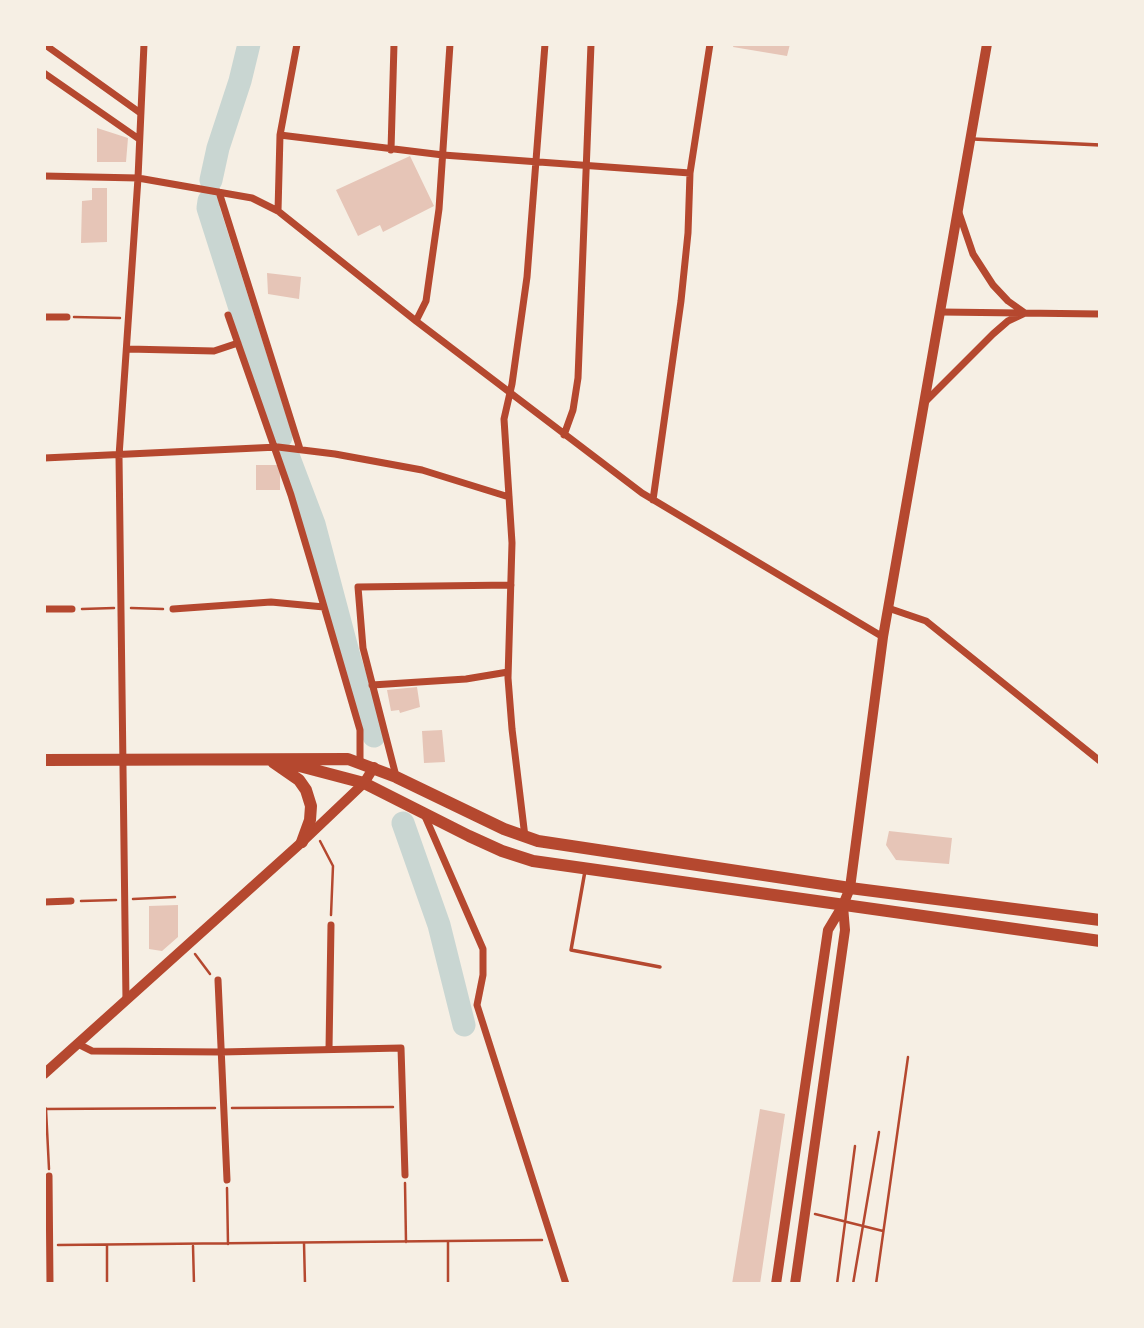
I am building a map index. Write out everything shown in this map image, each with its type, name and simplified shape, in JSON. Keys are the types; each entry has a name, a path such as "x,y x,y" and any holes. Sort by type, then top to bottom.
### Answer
{"main road":[{"path":"776,1284 828,930 850,888 883,637 987,44"},
{"path":"267,758 364,783 502,851 533,861 1100,941"},
{"path":"267,758 299,780 306,790 311,806 310,820 302,842"},
{"path":"44,760 348,759 374,767 504,829 538,841 850,888 1100,920"},
{"path":"794,1284 845,930 843,905"}],"street":[{"path":"44,44 139,112"},
{"path":"125,1001 120,456 144,44"},
{"path":"278,211 279,135 297,44"},
{"path":"391,149 394,44"},
{"path":"416,321 426,301 439,209 450,44"},
{"path":"525,837 508,672 512,543 504,419 527,277 545,44"},
{"path":"564,435 573,410 578,378 584,166 591,44"},
{"path":"653,500 681,301 688,233 690,173 710,44"},
{"path":"44,73 139,139"},
{"path":"279,135 443,155 690,173"},
{"path":"44,176 138,178 252,198 278,211 510,394 653,500 883,637"},
{"path":"219,192 300,449"},
{"path":"958,208 973,254 993,285 1008,301 1025,313"},
{"path":"940,312 1100,314"},
{"path":"926,402 993,334 1008,321 1025,313"},
{"path":"228,315 291,495 360,730 360,763"},
{"path":"44,317 67,317"},
{"path":"128,349 214,351 238,344"},
{"path":"44,458 274,447 300,449 422,470 509,497"},
{"path":"396,777 363,648 358,587 511,586"},
{"path":"173,609 271,603 324,607"},
{"path":"888,608 926,621 1100,761"},
{"path":"44,609 72,609"},
{"path":"372,685 508,672"},
{"path":"44,1074 314,831 364,783 374,767"},
{"path":"422,811 483,949 483,975 477,1005 566,1284"},
{"path":"44,902 71,901"},
{"path":"329,1049 331,925"},
{"path":"218,980 227,1180"},
{"path":"78,1044 92,1051 221,1052 401,1048 405,1175"},
{"path":"49,1176 50,1284"}],"lane":[{"path":"970,139 1100,145"},
{"path":"586,869 572,950 660,967"}],"path":[{"path":"67,317 129,318"},
{"path":"72,609 173,609"},
{"path":"314,831 333,866 331,925"},
{"path":"71,901 175,897"},
{"path":"188,945 207,971 218,980"},
{"path":"876,1284 908,1057"},
{"path":"49,1176 45,1107 403,1107"},
{"path":"853,1284 879,1132"},
{"path":"837,1284 855,1146"},
{"path":"405,1175 407,1242"},
{"path":"227,1180 228,1244"},
{"path":"805,1211 883,1231"},
{"path":"50,1245 552,1240"},
{"path":"448,1242 448,1284"},
{"path":"304,1243 305,1284"},
{"path":"193,1244 194,1284"},
{"path":"107,1246 107,1284"}],"building":[{"path":"734,44 790,44 787,56 733,47"},
{"path":"97,128 128,138 126,162 97,162"},
{"path":"410,156 434,206 383,232 380,225 358,236 336,190"},
{"path":"92,188 107,188 107,242 81,243 82,201 92,200"},
{"path":"267,273 301,277 299,299 268,294"},
{"path":"256,465 280,465 280,490 256,490"},
{"path":"417,687 420,707 400,713 399,710 391,711 387,690"},
{"path":"442,730 445,762 424,763 422,731"},
{"path":"889,831 952,838 949,864 896,860 886,845"},
{"path":"178,905 178,937 162,951 149,949 149,906"},
{"path":"760,1109 785,1114 760,1284 732,1284"}],"waterway":[{"path":"211,180 249,44"},
{"path":"209,201 208,208 281,437"},
{"path":"289,458 314,524 350,660 374,736"},
{"path":"403,823 439,925 464,1025"}]}
